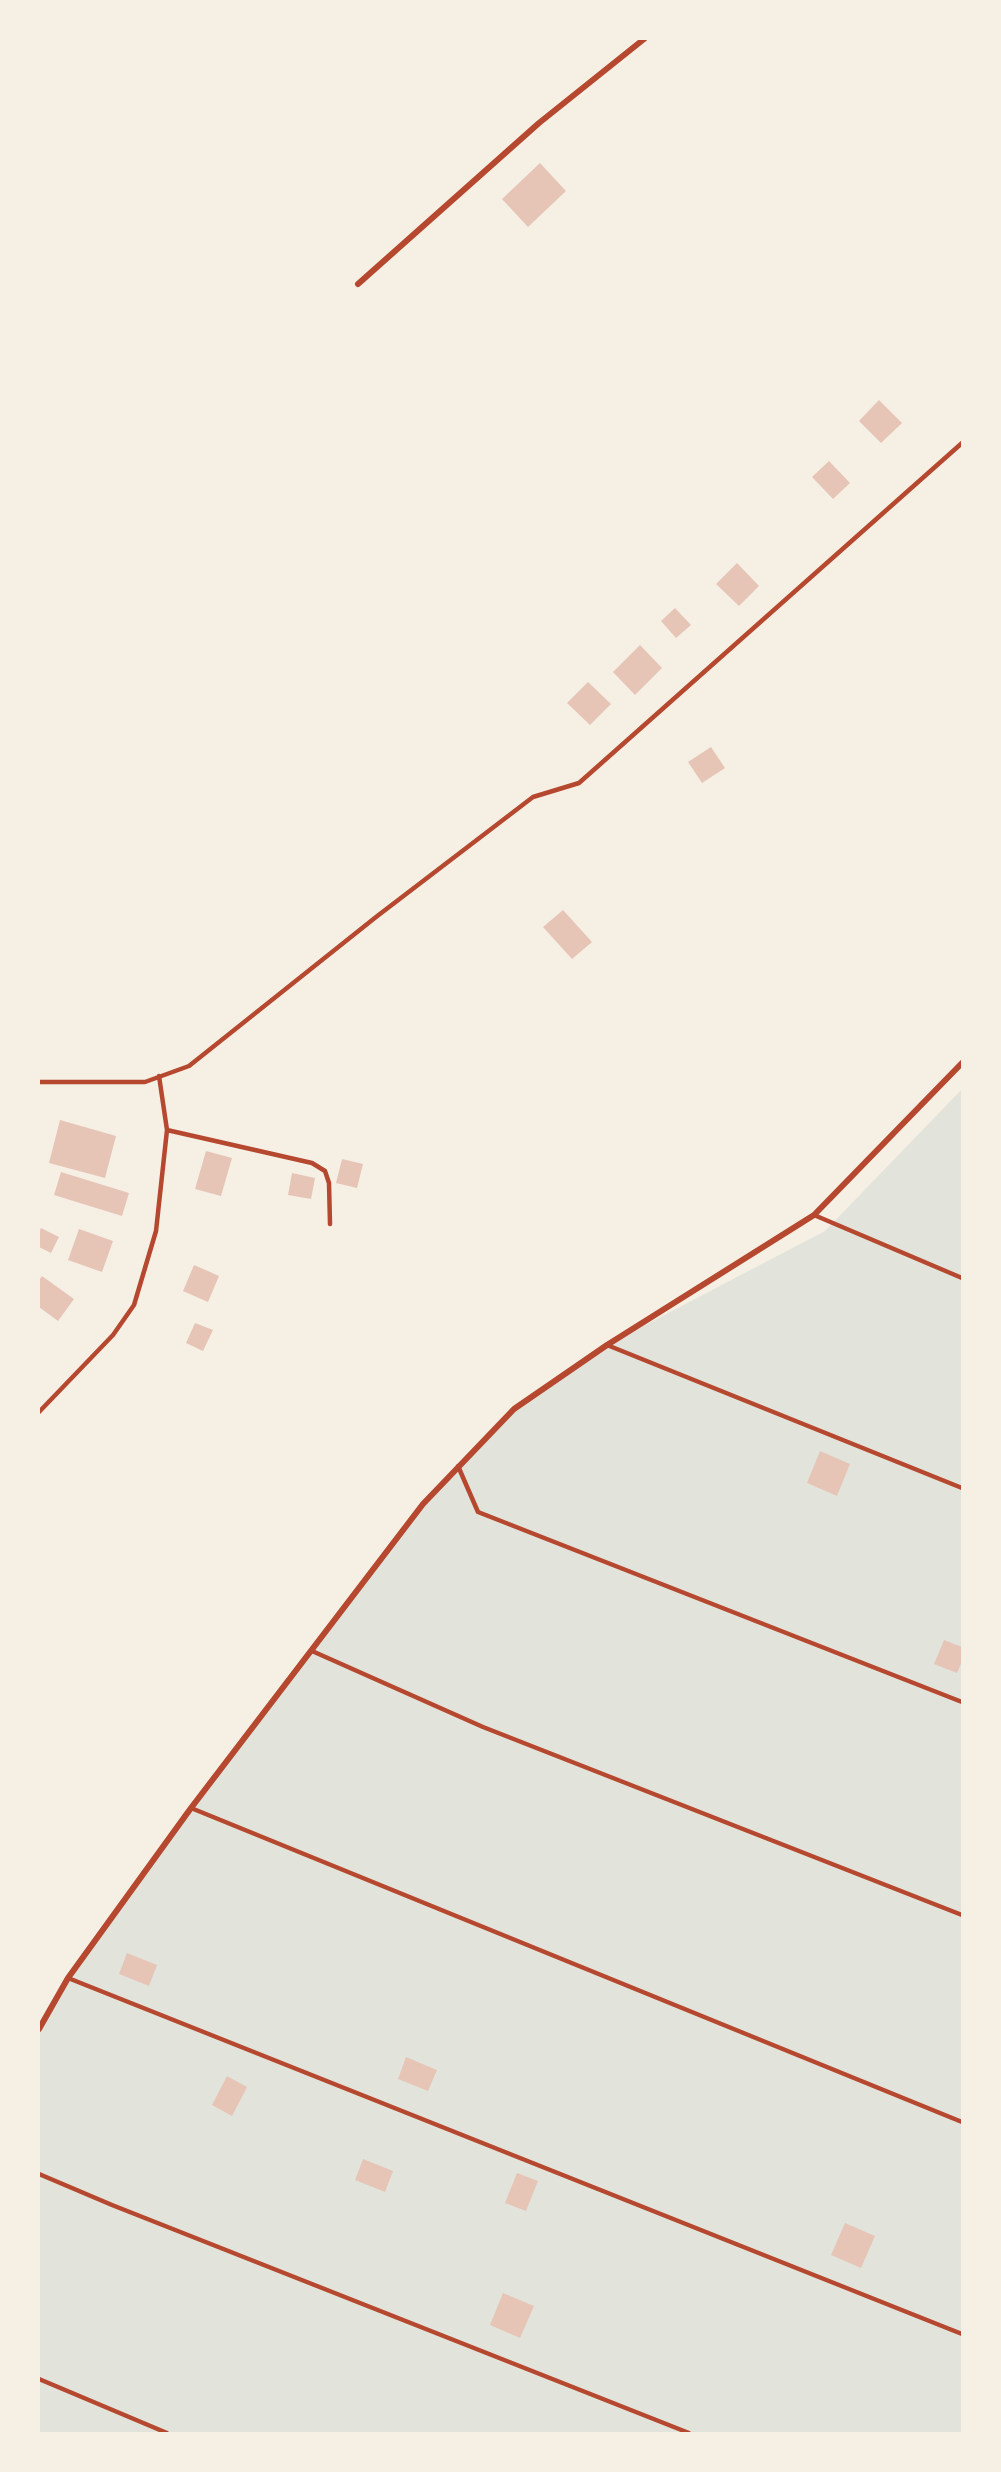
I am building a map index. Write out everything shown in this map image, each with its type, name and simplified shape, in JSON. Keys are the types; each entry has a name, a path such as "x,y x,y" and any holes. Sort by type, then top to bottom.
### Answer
{"street":[{"path":"358,284 538,123 644,39"},
{"path":"39,2029 68,1978 191,1808 423,1504 458,1466 514,1409 607,1345 814,1215 962,1063"}],"lane":[{"path":"39,1082 145,1082 189,1066 376,917 533,797 579,783 962,443"},
{"path":"39,1412 113,1335 134,1305 156,1231 167,1130 159,1076"},
{"path":"167,1130 312,1163 325,1171 329,1183 330,1224"},
{"path":"814,1215 962,1278"},
{"path":"607,1345 962,1488"},
{"path":"458,1466 478,1512 962,1702"},
{"path":"312,1652 483,1727 962,1915"},
{"path":"191,1808 962,2122"},
{"path":"68,1978 962,2334"},
{"path":"39,2174 689,2433"},
{"path":"39,2379 167,2433"}],"shaded area":[{"path":"962,1089 962,2433 39,2433 39,2029 68,1978 191,1808 423,1504 514,1409 607,1345 825,1231"}],"building":[{"path":"540,163 566,191 528,227 502,199"},
{"path":"879,400 902,423 881,443 859,421"},
{"path":"829,461 850,483 833,499 812,477"},
{"path":"737,563 759,586 739,606 716,584"},
{"path":"675,608 691,625 676,638 661,621"},
{"path":"640,645 662,668 635,695 613,672"},
{"path":"588,682 611,704 590,725 567,703"},
{"path":"711,747 725,768 702,783 688,762"},
{"path":"563,910 592,942 572,959 543,927"},
{"path":"60,1120 116,1136 105,1178 49,1163"},
{"path":"206,1151 232,1158 221,1196 195,1189"},
{"path":"342,1159 363,1164 357,1188 336,1183"},
{"path":"61,1172 129,1193 122,1216 54,1195"},
{"path":"292,1173 315,1178 311,1199 288,1195"},
{"path":"41,1228 59,1237 51,1253 39,1247"},
{"path":"79,1229 113,1241 102,1272 68,1260"},
{"path":"194,1265 219,1276 208,1302 183,1291"},
{"path":"42,1276 74,1299 58,1321 39,1307 39,1280"},
{"path":"195,1323 213,1330 203,1351 186,1343"},
{"path":"820,1451 850,1464 837,1496 807,1483"},
{"path":"944,1640 962,1647 962,1661 957,1673 934,1664"},
{"path":"127,1953 157,1965 149,1986 119,1974"},
{"path":"406,2057 437,2070 428,2091 398,2079"},
{"path":"227,2076 247,2087 232,2116 212,2105"},
{"path":"363,2159 393,2171 385,2192 355,2180"},
{"path":"517,2173 538,2181 526,2211 505,2203"},
{"path":"845,2223 875,2236 861,2268 831,2255"},
{"path":"503,2293 534,2306 520,2338 490,2325"}]}
